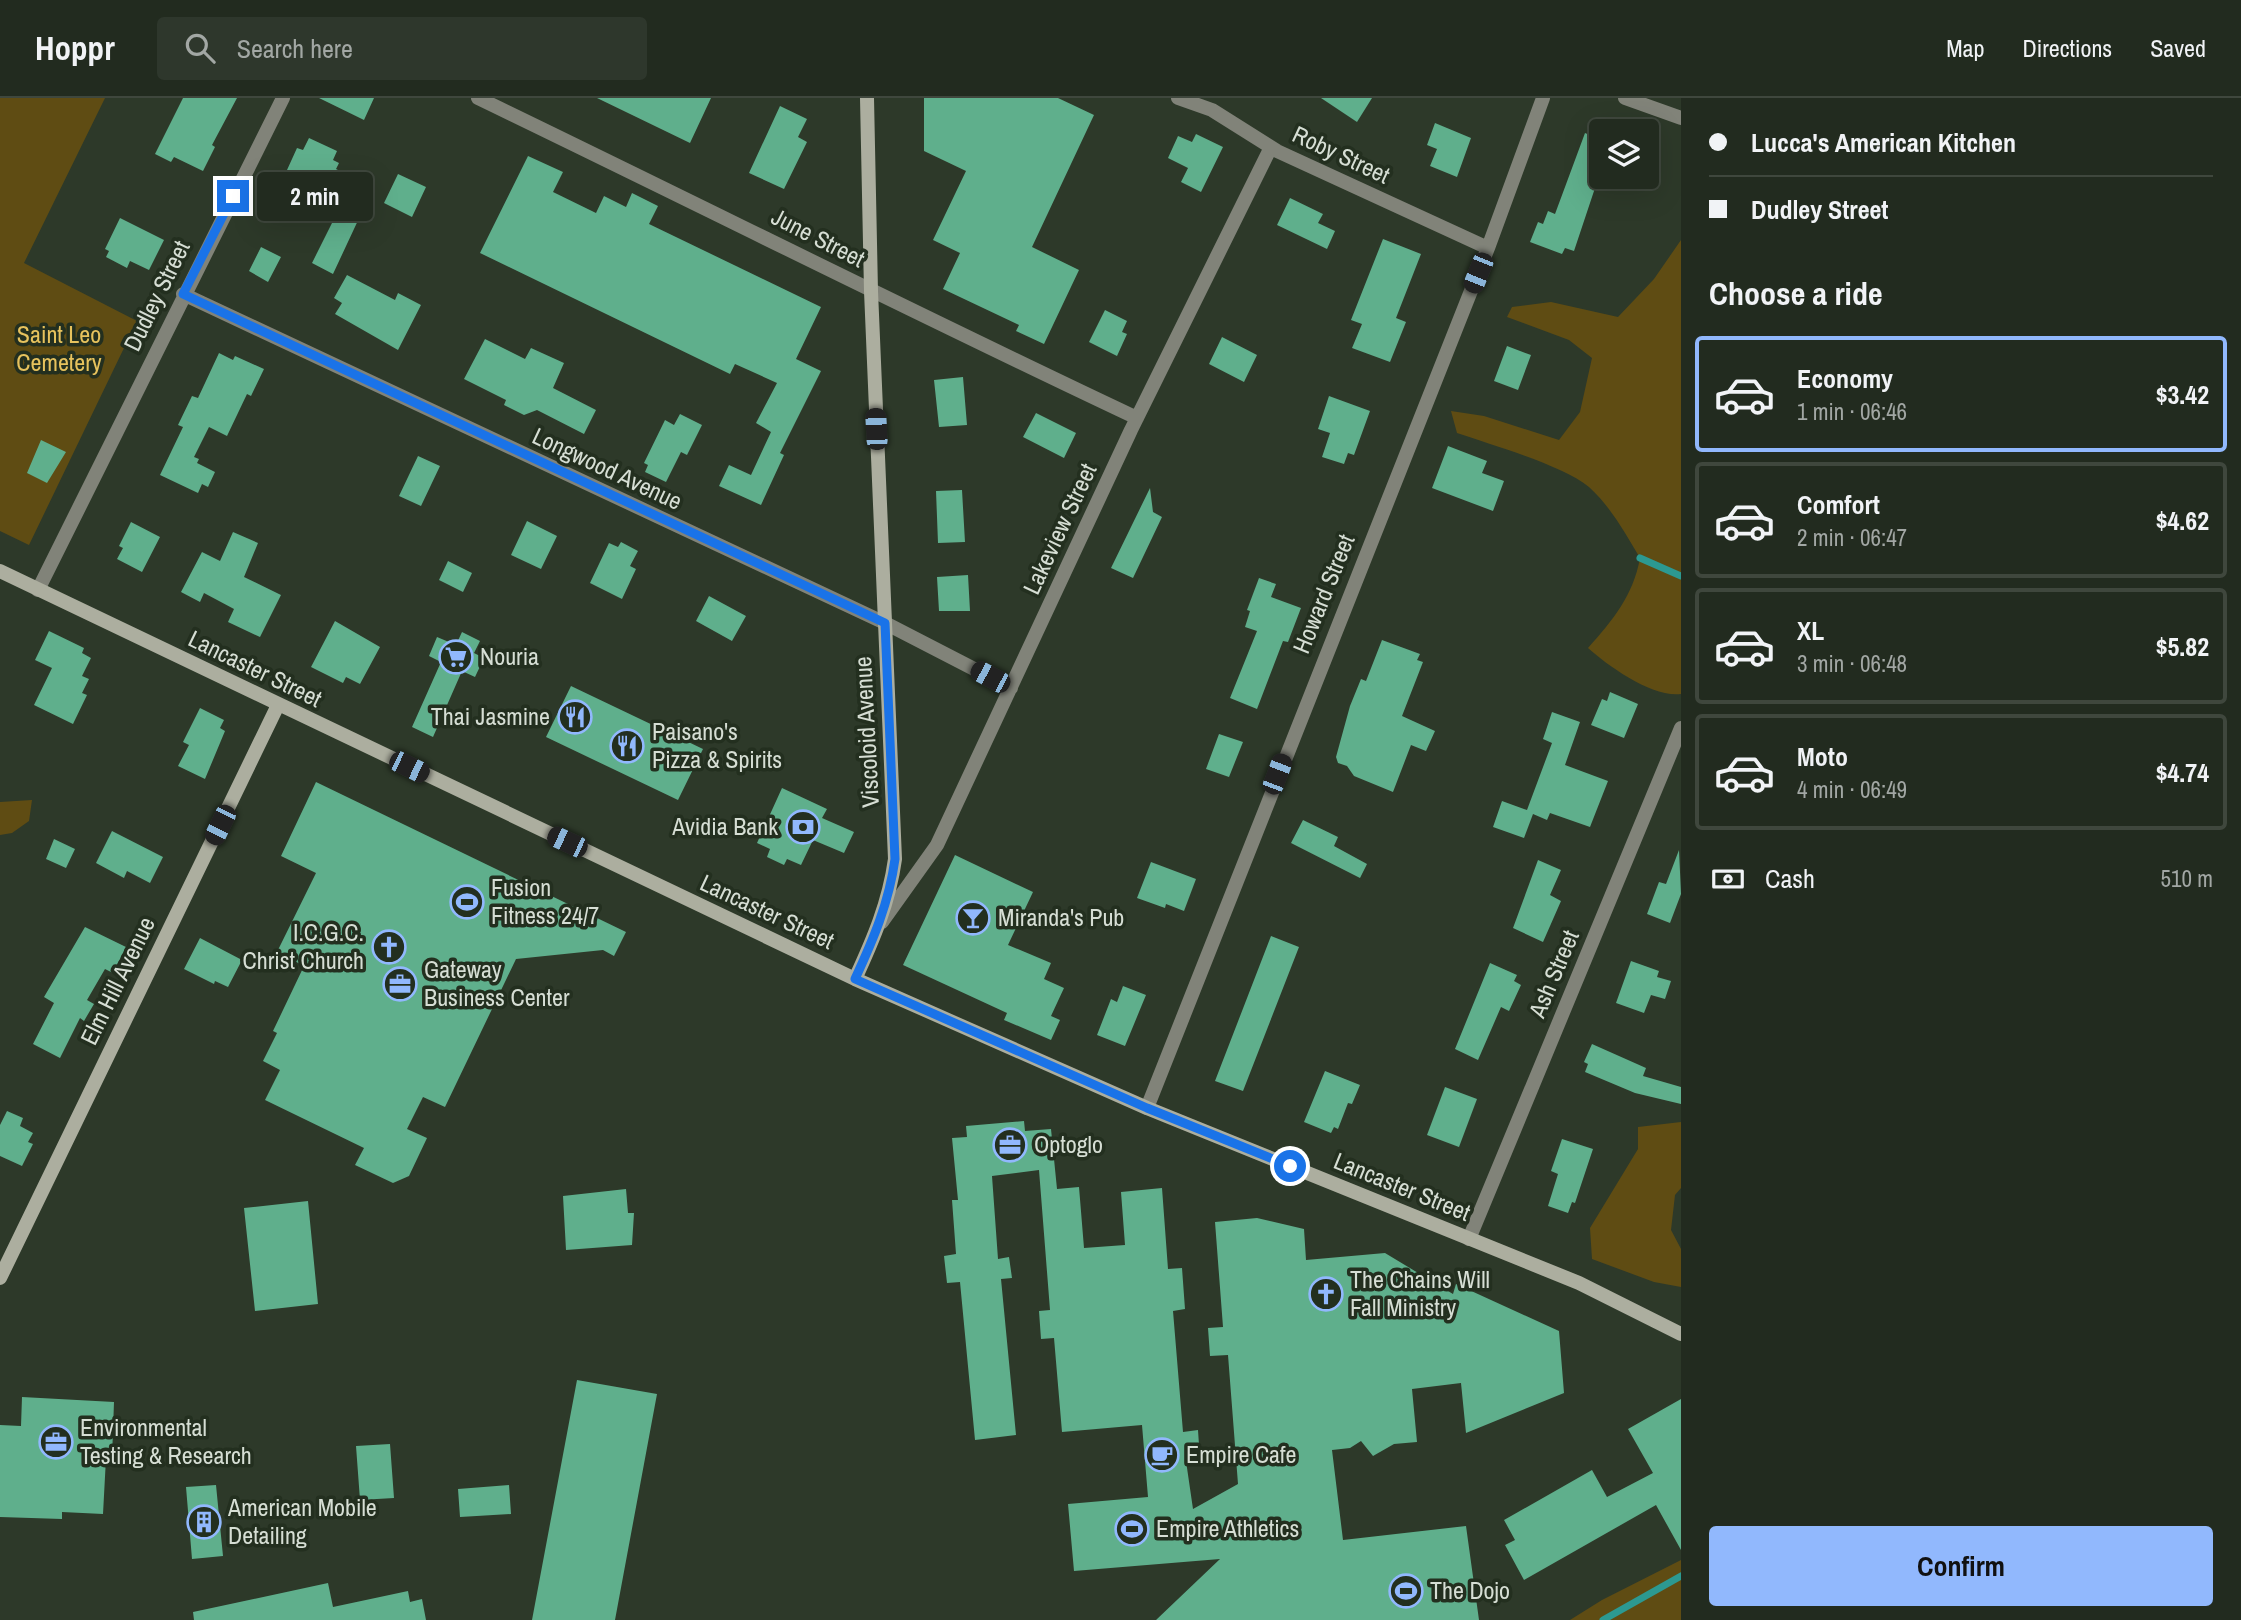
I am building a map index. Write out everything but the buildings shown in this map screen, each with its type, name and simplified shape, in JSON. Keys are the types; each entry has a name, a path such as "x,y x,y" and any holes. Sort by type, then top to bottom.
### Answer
{"main road":[{"name":"Viscoloid Avenue","path":"855,979 881,923 891,888 895,859 871,291 867,98"},
{"name":"Lancaster Street","path":"0,571 855,979 1147,1108 1579,1283 1681,1334"},
{"name":"Elm Hill Avenue","path":"0,1278 278,705"}],"street":[{"name":"Dudley Street","path":"38,590 183,294 283,98"},
{"name":"June Street","path":"478,98 1137,418"},
{"name":"Roby Street","path":"1178,98 1212,110 1271,147 1488,248"},
{"name":"Howard Street","path":"1147,1108 1343,606 1488,248 1543,98"},
{"path":"1625,98 1681,118"},
{"name":"Lakeview Street","path":"881,923 937,845 1137,418 1271,147"},
{"name":"Longwood Avenue","path":"183,294 885,623 1011,688"},
{"name":"Ash Street","path":"1469,1238 1681,728"}],"green space":[{"name":"Saint Leo Cemetery","path":"0,98 105,98 24,263 137,321 29,545 0,531"},
{"path":"1681,240 1681,694 1670,694 1632,679 1588,648 1621,607 1637,572 1640,558 1611,512 1589,487 1562,471 1457,433 1451,411 1484,416 1559,440 1580,412 1592,358 1569,340 1507,317 1512,307 1551,302 1618,317 1654,279"},
{"path":"32,800 29,821 12,833 0,835 0,802"},
{"path":"1681,1122 1681,1188 1675,1195 1671,1230 1681,1249 1681,1287 1654,1282 1592,1259 1590,1228 1638,1149 1638,1127"},
{"path":"1681,1560 1681,1620 1570,1620 1602,1600"}],"waterway":[{"path":"1640,558 1681,576"},
{"path":"1603,1620 1681,1576"}],"place":[{"name":"Nouria","path":"456,657"},
{"name":"Thai Jasmine","path":"575,717"},
{"name":"Paisano's Pizza & Spirits","path":"627,746"},
{"name":"Avidia Bank","path":"803,827"},
{"name":"Fusion Fitness 24/7","path":"467,902"},
{"name":"Miranda's Pub","path":"973,918"},
{"name":"I.C.G.C. Christ Church","path":"389,947"},
{"name":"Gateway Business Center","path":"400,984"},
{"name":"Optoglo","path":"1010,1145"},
{"name":"The Chains Will Fall Ministry","path":"1326,1294"},
{"name":"Environmental Testing & Research","path":"56,1442"},
{"name":"Empire Cafe","path":"1162,1455"},
{"name":"American Mobile Detailing","path":"204,1522"},
{"name":"Empire Athletics","path":"1132,1529"},
{"name":"The Dojo","path":"1406,1591"}],"route":[{"path":"233,196 183,294 885,623 895,859 891,888 881,923 855,979 1147,1108 1290,1166"}]}
